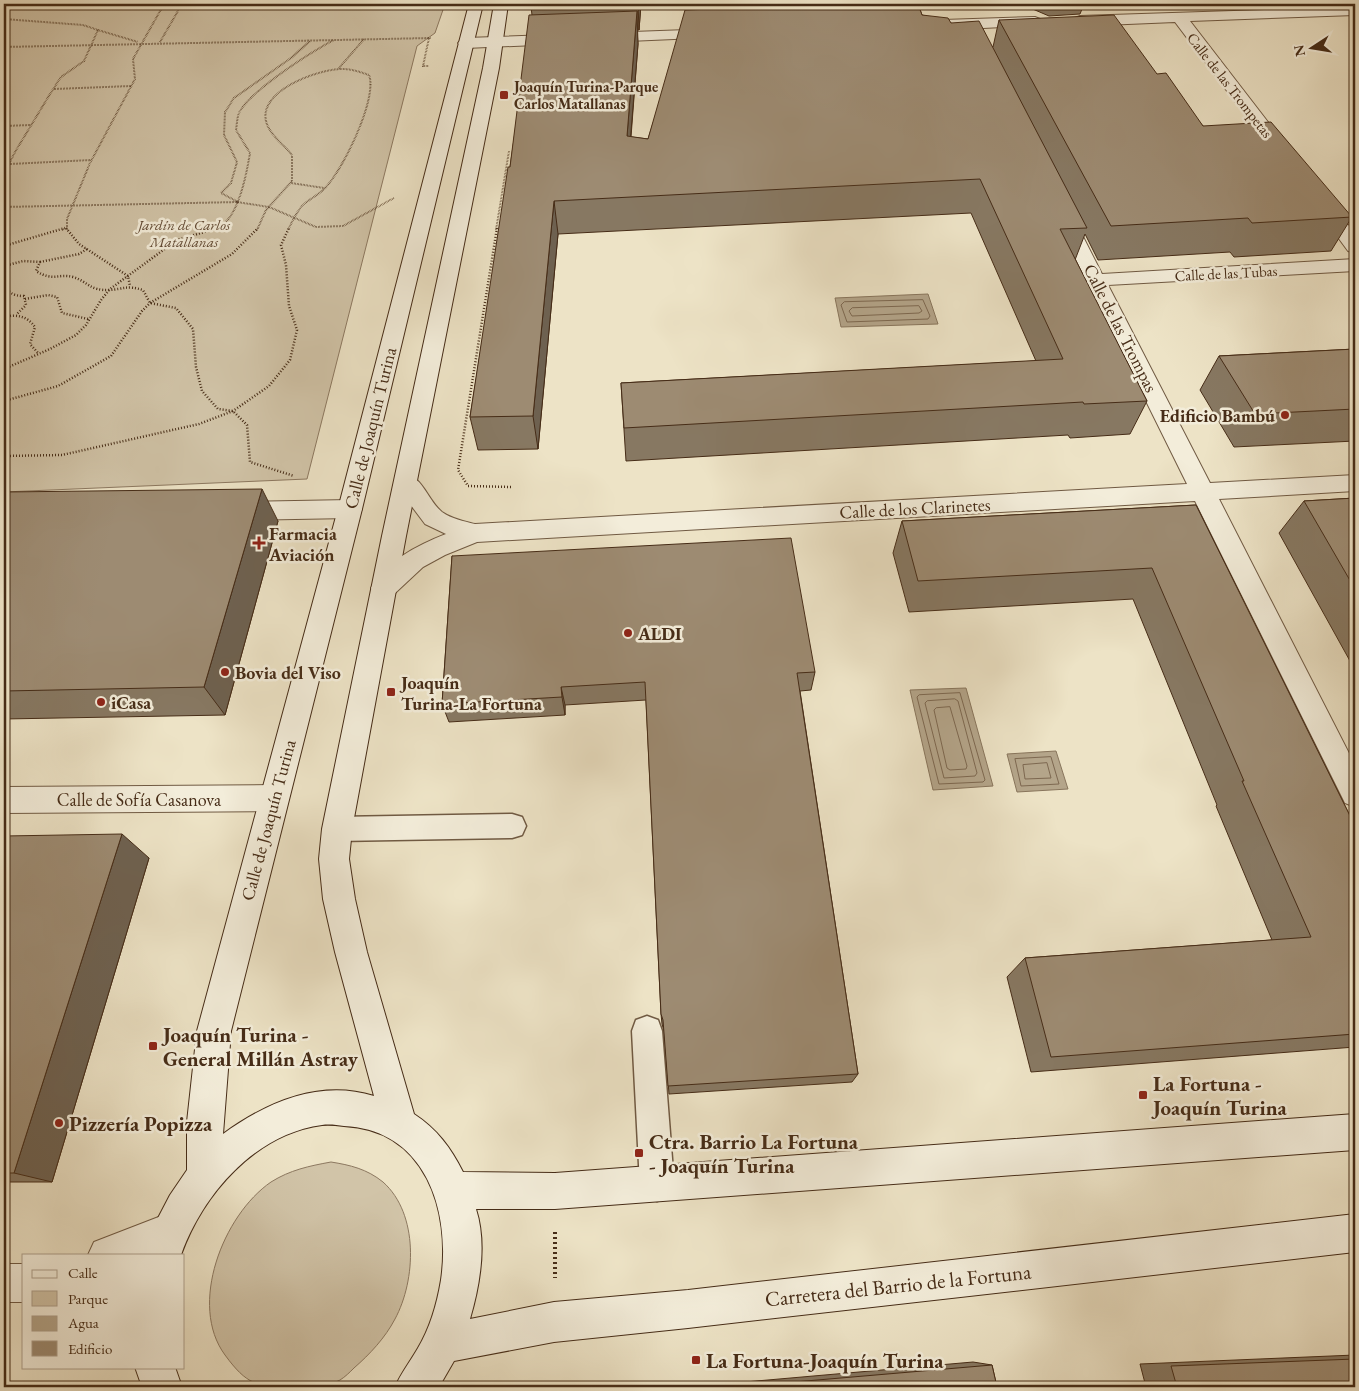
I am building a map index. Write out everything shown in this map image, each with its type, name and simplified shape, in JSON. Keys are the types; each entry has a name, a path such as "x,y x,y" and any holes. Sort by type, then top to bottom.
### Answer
{"main road":[{"name":"Calle de Joaquín Turina","path":"205,1175 205,1122 214,1030 350,509 476,4"},
{"path":"399,1122 351,952 339,899 334,859 337,828 384,588 491,68 501,4"},
{"path":"1069,21 1355,11"},
{"path":"963,16 978,48"},
{"path":"927,26 963,16 1049,22"},
{"name":"Calle de las Trompetas","path":"1179,17 1294,168"},
{"path":"466,43 730,34"},
{"path":"1313,192 1355,246"},
{"name":"Calle de las Trompas","path":"1055,198 1355,794"},
{"name":"Calle de las Tubas","path":"1096,280 1355,265"},
{"name":"Calle de los Clarinetes","path":"406,482 428,514 438,522 451,529 475,533 1355,483"},
{"path":"217,511 350,509"},
{"name":"Calle de los Clarinetes","path":"384,588 411,561 440,546 475,533"},
{"name":"Calle de Sofía Casanova","path":"4,800 274,798"},
{"path":"112,1254 165,1244 185,1203 205,1175 241,1141 281,1118 322,1107 362,1109 399,1122 421,1139 440,1162 454,1190 461,1225 462,1264 456,1304 441,1344 414,1387"},
{"path":"454,1190 555,1191 1355,1132"},
{"name":"Carretera del Barrio de la Fortuna","path":"441,1344 554,1322 1355,1233"},
{"path":"4,1283 22,1283"},
{"path":"155,1368 162,1387"}],"lane":[{"path":"337,828 512,826"},
{"path":"647,1031 657,1184"}],"path":[{"path":"130,286 128,276 78,244 66,228 71,205 91,160 135,79 133,59 164,4"},
{"path":"160,42 182,4"},
{"path":"4,19 83,26 141,43"},
{"path":"4,180 9,164 61,77 84,61 98,30"},
{"path":"4,47 160,42 440,38"},
{"path":"338,68 364,39"},
{"path":"238,202 221,193 231,183 237,162 224,136 224,112 234,98 291,58 311,40"},
{"path":"4,369 39,354 77,334 109,290 183,236 225,225 234,213 234,207 238,202 249,163 250,153 236,130 236,119 239,112 258,90 285,73 315,49 334,40"},
{"path":"4,401 58,386 111,356 142,311 150,303 232,254 248,240 259,226 269,208 291,182 292,154 270,129 266,119 266,108 276,95 296,82 316,73 338,68 354,70 369,75 372,83 370,95 348,152 325,188 302,206 293,219 281,245 286,265 289,306 298,330 290,360 268,386 233,411 199,424 153,436 71,453 4,456"},
{"path":"54,89 132,86"},
{"path":"4,126 31,125"},
{"path":"509,148 458,470 468,486 512,487"},
{"path":"9,164 91,160"},
{"path":"291,182 325,188"},
{"path":"231,201 269,208 316,227 344,226 378,205 394,198"},
{"path":"4,207 238,202"},
{"path":"4,246 18,241 33,240 66,228"},
{"path":"4,266 23,261 40,262 79,254 87,249"},
{"path":"40,262 36,271 46,277 72,277 91,288 109,290 130,286 143,290 150,303"},
{"path":"4,284 7,291 16,296 24,296 26,305 17,314 4,317"},
{"path":"25,299 48,295 57,297 62,313 88,319"},
{"path":"150,303 176,308 193,329 196,367 202,391 218,409 233,411 247,425 250,462 297,477"},
{"path":"17,314 31,320 34,327 30,344 39,354"},
{"path":"554,1322 555,1191"}],"green space":[{"name":"Jardín de Carlos Matallanas","path":"4,4 445,4 435,33 417,46 307,479 4,492"},
{"path":"331,1162 358,1168 371,1174 383,1182 395,1195 403,1211 408,1229 410,1248 410,1267 402,1303 395,1319 382,1339 366,1357 340,1380 322,1386 310,1387 261,1385 240,1373 225,1355 214,1335 210,1312 211,1287 216,1262 238,1216 254,1197 271,1182 293,1171"}],"water":[{"path":"928,294 938,324 841,327 835,298"},
{"path":"966,688 993,786 933,790 910,690"},
{"path":"1056,751 1068,789 1017,792 1007,754"}],"building":[{"path":"856,4 918,4 922,15 948,18 951,23 979,21 1087,228 1060,229 1147,401 1084,404 1083,402 624,428 621,383 1063,359 980,179 554,201 533,416 470,417 508,167 510,167 529,15 637,11 627,136 648,139 685,10"},
{"path":"1114,15 1157,74 1166,73 1203,126 1271,122 1352,217 1252,223 1248,218 1111,226 999,20"},
{"path":"1355,349 1355,409 1255,414 1219,356"},
{"path":"262,489 204,687 4,691 4,492"},
{"path":"1355,498 1355,589 1304,501"},
{"path":"1196,505 1355,826 1355,1034 1051,1057 1025,958 1311,937 1242,781 1244,781 1152,568 918,581 902,521"},
{"path":"791,538 815,672 797,673 858,1074 668,1086 661,1014 645,682 561,687 562,697 442,704 452,556"},
{"path":"122,834 14,1173 4,1173 4,836"},
{"path":"1355,1359 1355,1387 1177,1387 1171,1366"},
{"path":"992,1365 997,1387 736,1387"}],"place":[{"name":"Joaquín Turina-Parque Carlos Matallanas","path":"504,95"},
{"name":"Edificio Bambú","path":"1285,415"},
{"name":"Farmacia Aviación","path":"259,543"},
{"name":"ALDI","path":"628,633"},
{"name":"Bovia del Viso","path":"225,672"},
{"name":"Joaquín Turina-La Fortuna","path":"391,692"},
{"name":"iCasa","path":"101,702"},
{"name":"Joaquín Turina - General Millán Astray","path":"153,1046"},
{"name":"La Fortuna - Joaquín Turina","path":"1143,1095"},
{"name":"Pizzería Popizza","path":"59,1123"},
{"name":"Ctra. Barrio La Fortuna - Joaquín Turina","path":"639,1153"},
{"name":"La Fortuna-Joaquín Turina","path":"696,1360"}]}
